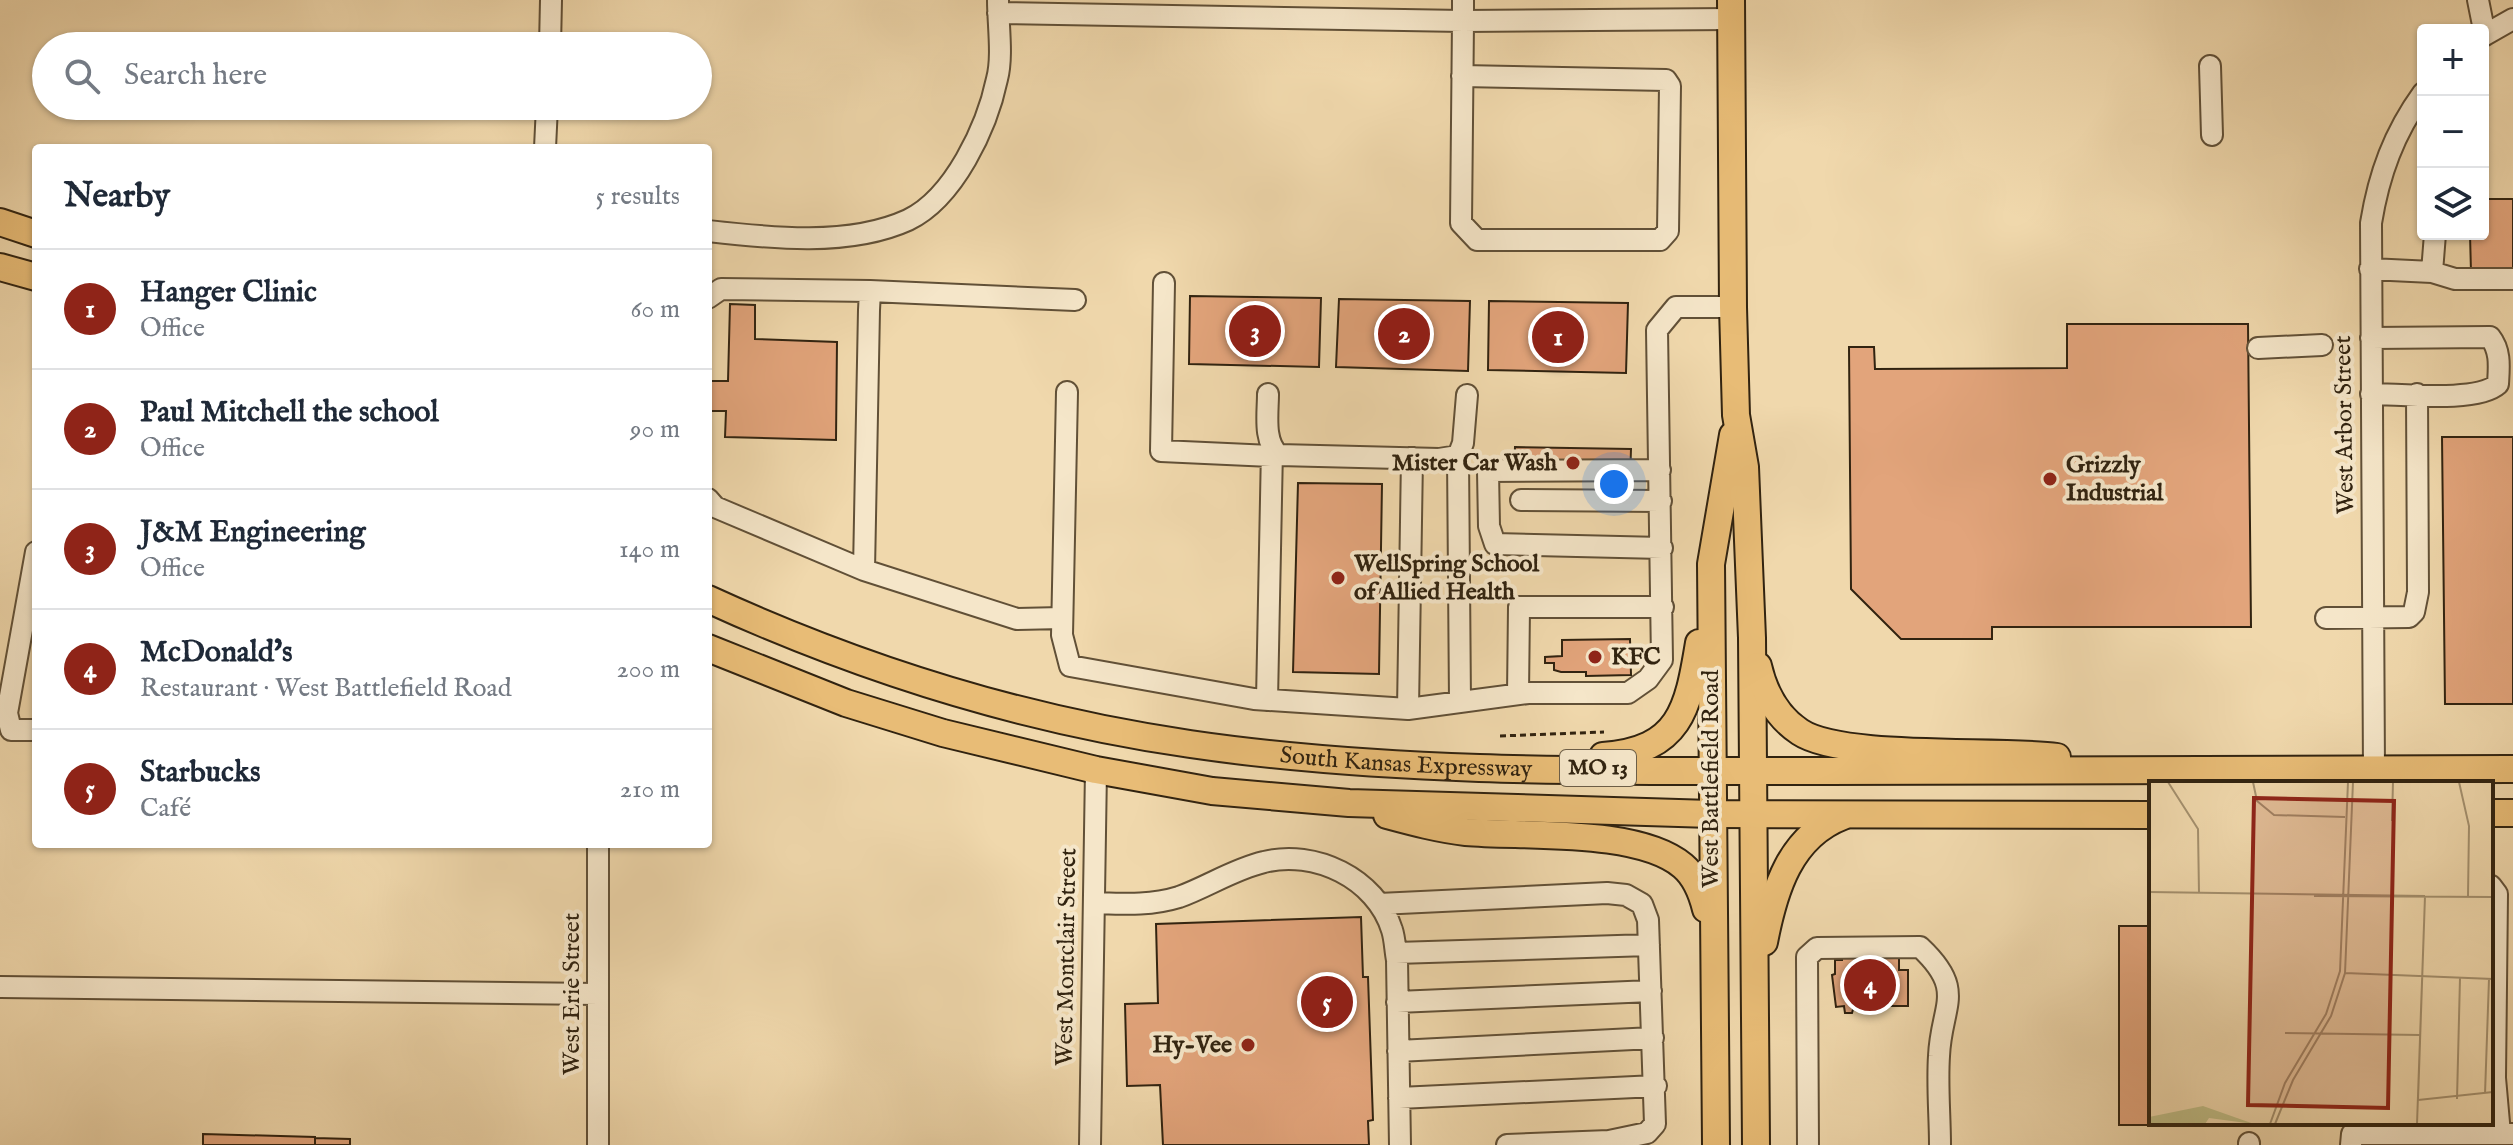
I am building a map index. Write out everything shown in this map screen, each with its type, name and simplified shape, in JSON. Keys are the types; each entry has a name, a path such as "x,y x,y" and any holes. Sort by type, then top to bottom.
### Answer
{"main road":[{"name":"West Battlefield Road","path":"1731,10 1736,415 1745,467 1752,638 1756,1145"},
{"path":"0,222 32,233"},
{"path":"0,267 32,276"},
{"name":"West Battlefield Road","path":"1716,1145 1711,564 1736,415"},
{"path":"1425,764 1616,755 1641,750 1665,738 1681,718 1687,702 1711,564"},
{"name":"South Kansas Expressway","path":"712,601 840,656 1018,708 1188,744 1311,758 1711,771 2513,769"},
{"path":"1752,638 1773,704 1789,724 1813,739 1848,747 2038,755 2127,772"},
{"name":"South Kansas Expressway","path":"712,650 846,703 943,733 1096,770 1212,791 1349,803 1711,814 2149,815"},
{"path":"712,658 738,661"},
{"path":"1349,803 1465,832 1592,839 1656,852 1673,859 1693,876 1700,888 1712,933"},
{"path":"1755,1041 1764,945 1781,881 1804,841 1822,826 1845,816"}],"street":[{"path":"550,32 551,0"},
{"path":"2478,0 2482,24"},
{"path":"712,231 836,237 910,219 951,185 973,147 998,78 998,6 1731,10"},
{"path":"1462,76 1666,80 1670,86 1668,231 1660,240 1477,240 1467,234 1461,223 1462,76 1463,10"},
{"path":"2489,32 2513,19"},
{"path":"2210,66 2212,135"},
{"name":"West Arbor Street","path":"2374,770 2371,223 2382,170 2393,141 2417,104"},
{"path":"545,144 546,120"},
{"path":"2432,272 2435,240"},
{"path":"2370,269 2432,272 2455,279 2513,279"},
{"path":"1164,283 1161,451 1412,458 1458,456"},
{"path":"712,295 721,289 870,291 1075,300"},
{"path":"864,570 870,291"},
{"path":"1067,392 1062,635 1070,666 1079,671 1267,700 1408,709 1518,694 1628,693 1648,679 1662,660 1657,330 1676,307 1733,307"},
{"path":"2371,338 2490,337 2497,346 2498,384 2490,391 2371,394"},
{"path":"2258,348 2322,345"},
{"path":"1267,700 1272,452 1268,394"},
{"path":"2326,618 2409,617 2414,612 2418,592 2417,394"},
{"path":"1460,702 1458,456 1463,443 1467,395"},
{"path":"1408,709 1412,458"},
{"path":"1660,470 1488,471 1489,526 1495,544 1662,548"},
{"path":"1521,500 1661,501"},
{"path":"712,504 781,538 864,570 1017,619 1062,618"},
{"path":"32,574 7,713 11,730 32,730"},
{"path":"1518,694 1519,607 1663,607"},
{"name":"West Montclair Street","path":"1090,1145 1096,770"},
{"name":"West Erie Street","path":"598,848 598,1145"},
{"path":"1094,903 1148,904 1179,897 1263,862 1297,857 1326,864 1355,881 1379,904 1392,929 1396,953 1400,1145"},
{"path":"2361,1134 2506,1134 2493,1077 2497,894 2493,889"},
{"path":"1379,904 1607,893 1626,895 1642,904 1648,920 1655,1124 1647,1133 1607,1143 1507,1145"},
{"path":"1396,953 1649,945"},
{"path":"1808,1145 1807,957 1817,948 1920,947 1940,966 1947,985 1949,1012 1939,1053 1940,1145"},
{"path":"0,987 598,994"},
{"path":"1397,1002 1651,991"},
{"path":"1398,1051 1653,1038"},
{"path":"1399,1098 1656,1086"}],"path":[{"path":"1500,736 1607,731"}],"building":[{"path":"2489,199 2513,199 2513,271 2471,272 2470,240 2489,240"},
{"path":"1190,296 1321,298 1319,367 1189,364"},
{"path":"1339,299 1470,301 1468,371 1336,367"},
{"path":"1489,301 1628,303 1626,373 1488,370"},
{"path":"730,304 755,305 755,339 837,342 836,440 725,437 726,411 712,411 712,381 728,381"},
{"name":"Grizzly Industrial","path":"2067,324 2248,324 2251,627 1992,627 1992,639 1901,639 1851,589 1849,347 1874,347 1875,369 2067,368"},
{"path":"2442,437 2513,437 2513,704 2445,704"},
{"name":"Mister Car Wash","path":"1515,447 1631,449 1630,480 1514,478"},
{"name":"WellSpring School of Allied Health","path":"1298,483 1382,484 1379,674 1293,672"},
{"path":"1630,639 1631,675 1586,676 1586,672 1554,670 1554,663 1545,663 1545,657 1562,656 1562,640"},
{"name":"Hy-Vee","path":"1361,917 1363,977 1368,977 1373,1120 1368,1121 1369,1145 1163,1145 1160,1085 1127,1086 1125,1004 1158,1003 1156,924"},
{"path":"2119,926 2149,926 2149,1125 2119,1125"},
{"path":"1842,955 1899,956 1899,970 1908,970 1908,1006 1854,1006 1852,1013 1845,1013 1844,1006 1836,1007 1832,975 1835,974 1835,960 1842,960"},
{"path":"203,1134 315,1137 315,1145 203,1145"},
{"path":"315,1138 350,1139 350,1145 315,1145"}],"place":[{"name":"J&M Engineering","path":"1255,331"},
{"name":"Paul Mitchell the school","path":"1404,334"},
{"name":"Hanger Clinic","path":"1558,337"},
{"name":"Mister Car Wash","path":"1573,463"},
{"name":"Grizzly Industrial","path":"2050,479"},
{"name":"WellSpring School of Allied Health","path":"1338,578"},
{"name":"KFC","path":"1595,657"},
{"name":"McDonald's","path":"1870,985"},
{"name":"Starbucks","path":"1327,1002"},
{"name":"Hy-Vee","path":"1248,1045"}]}
